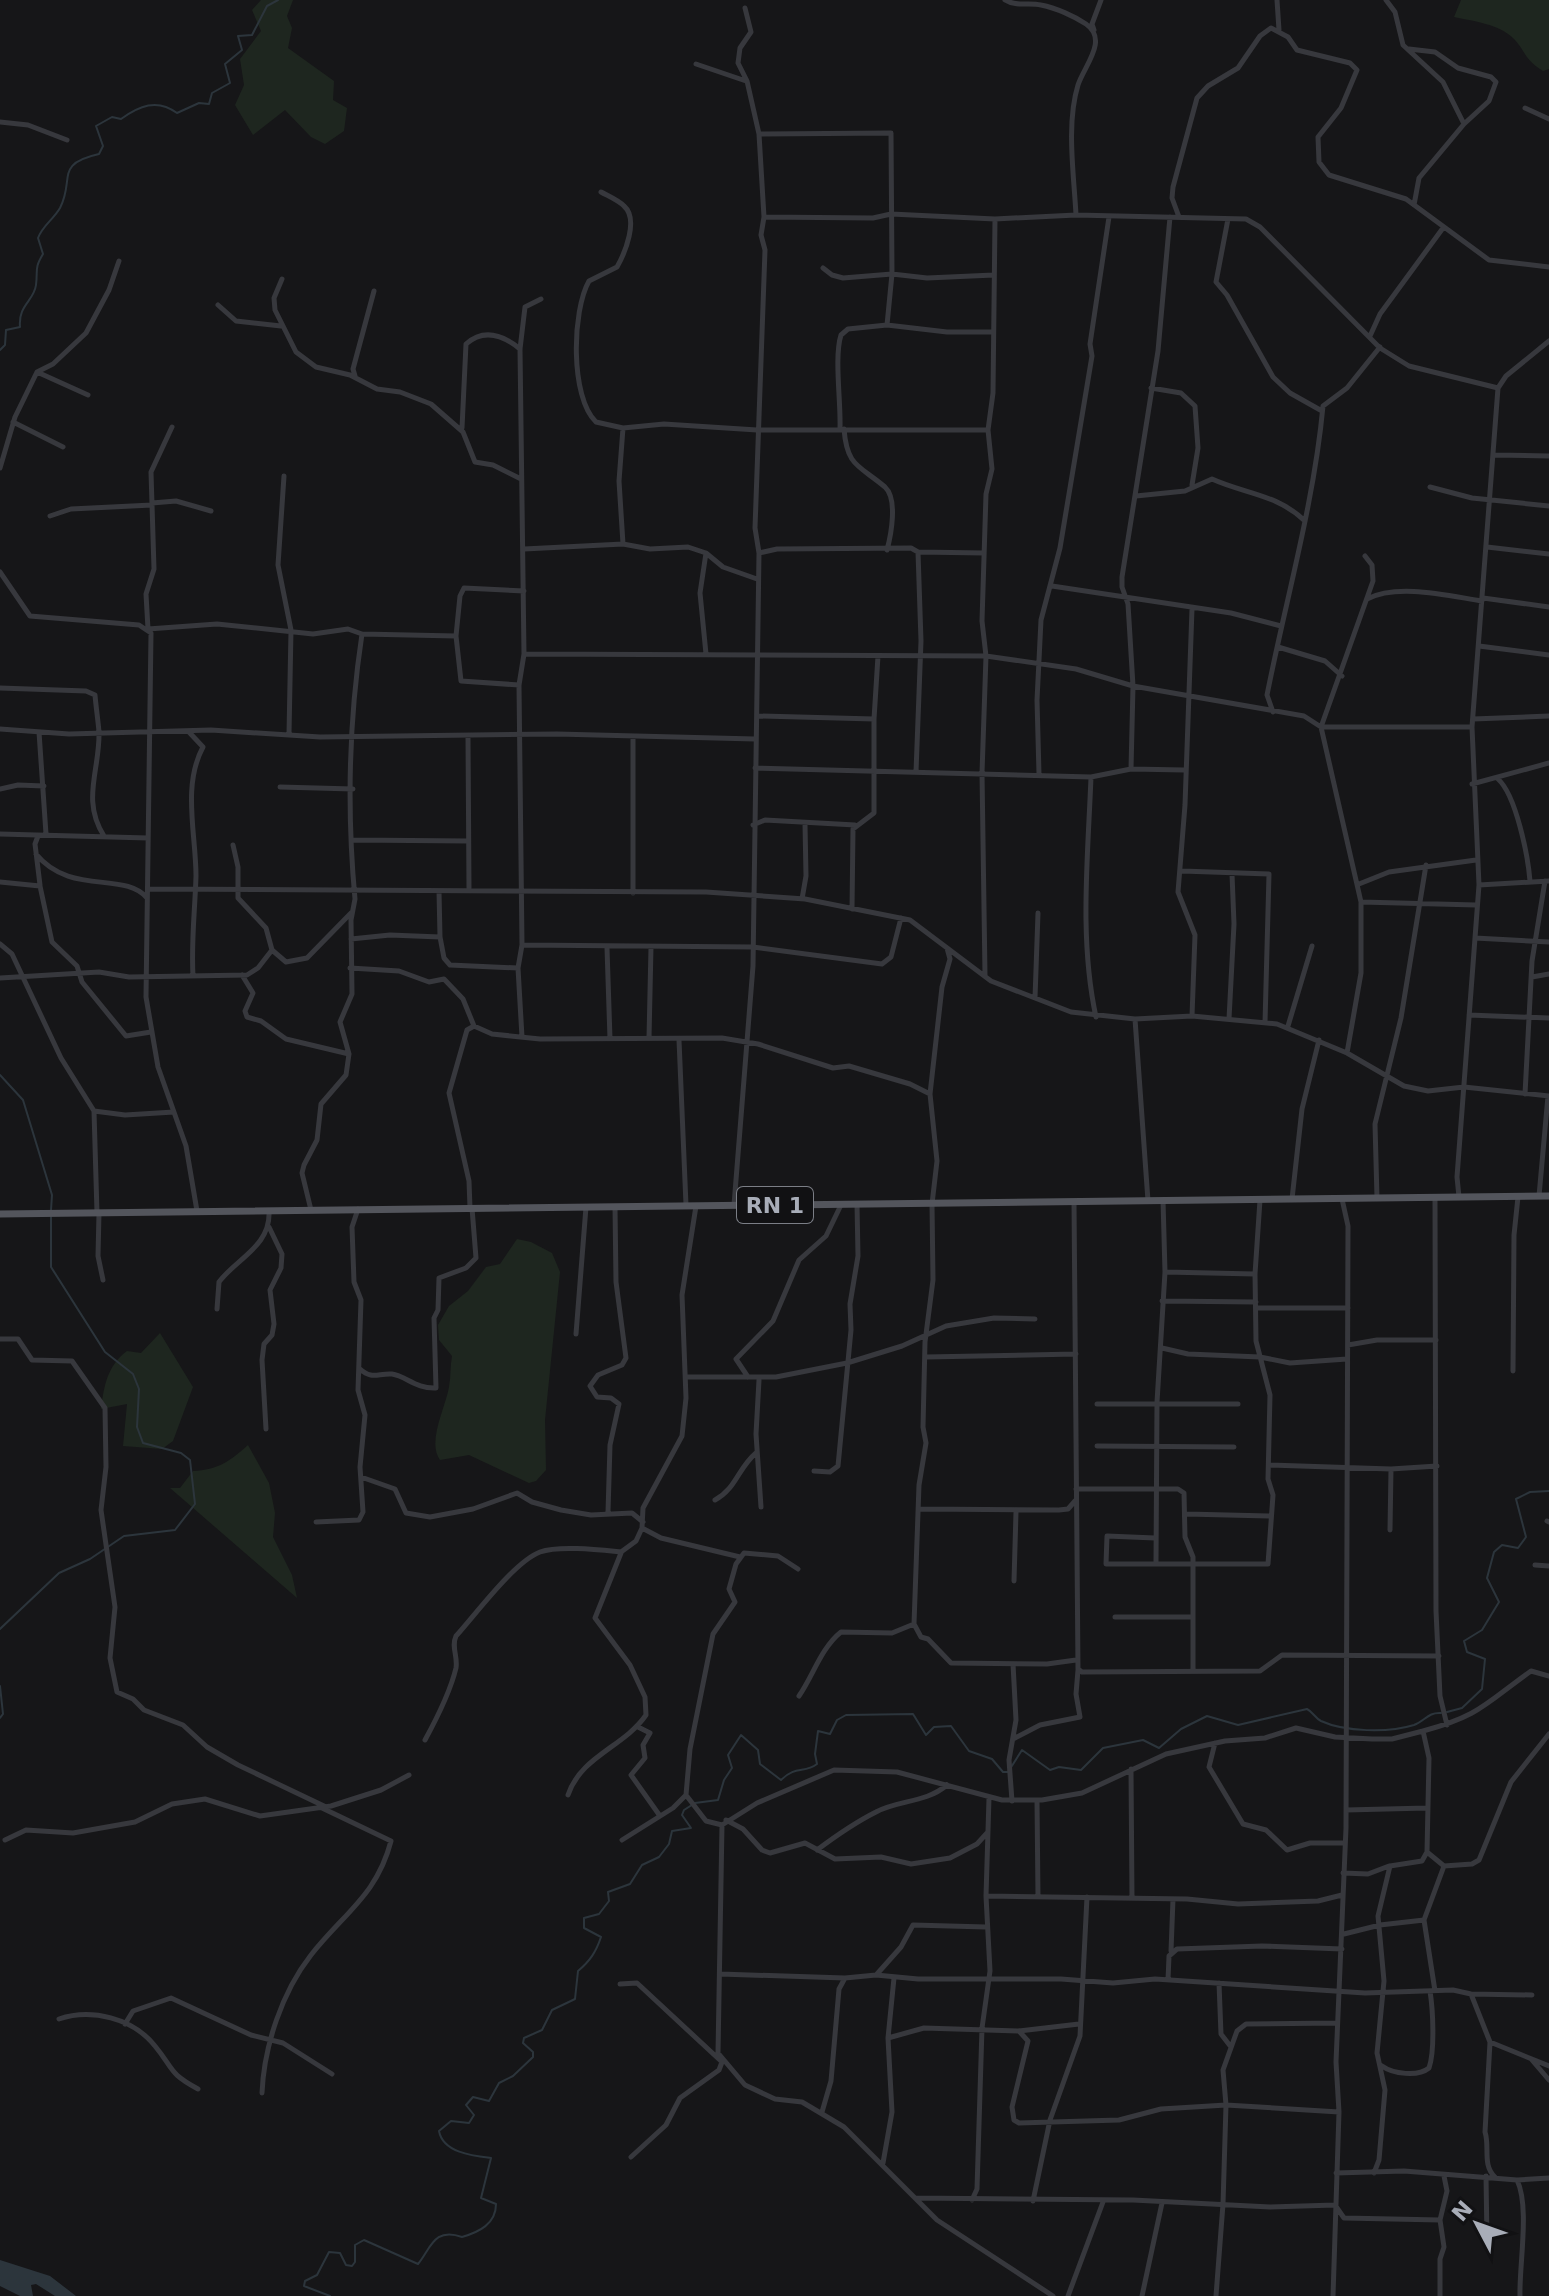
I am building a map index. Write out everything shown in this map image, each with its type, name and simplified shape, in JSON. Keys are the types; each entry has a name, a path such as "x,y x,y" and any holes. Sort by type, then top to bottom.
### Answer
{"main road":[{"name":"RN 1","path":"0,1214 1549,1196"}],"street":[{"path":"1005,0 1011,4 1042,5 1079,20 1094,31"},
{"path":"1076,215 1075,108 1078,85 1097,41 1092,24 1101,0"},
{"path":"1277,0 1279,30 1297,50 1350,63 1357,70 1341,108 1318,137 1321,167 1343,181 1376,188 1415,206 1489,260 1549,267"},
{"path":"1386,0 1395,12 1401,41 1443,82 1464,124"},
{"path":"734,1205 753,947 759,553 755,528 764,217 759,134 738,54 751,32 745,8"},
{"path":"1179,217 1174,208 1173,187 1197,98 1208,86 1238,68 1266,30 1279,30"},
{"path":"1408,49 1435,52 1458,68 1491,77 1496,82 1489,101 1464,124 1419,178 1415,206"},
{"path":"696,64 747,81"},
{"path":"1525,108 1549,119"},
{"path":"0,122 38,128 67,140"},
{"path":"759,134 891,133 892,274 887,325"},
{"path":"601,192 624,205 629,214 629,233 617,267 587,284 574,350 590,417 603,425 623,428 664,424 757,430 988,430"},
{"path":"764,217 873,218 891,214 995,219 1076,215 1246,219 1260,227 1380,347 1409,366 1498,388"},
{"path":"1039,774 1038,662 1041,620 1052,586 1092,356 1090,344 1109,217"},
{"path":"1131,769 1133,686 1122,577 1151,388 1170,217"},
{"path":"985,976 982,773 986,656 984,553 986,494 992,469 988,430 993,393 995,219"},
{"path":"1228,219 1216,282 1227,295 1273,377 1290,393 1322,411"},
{"path":"1370,336 1380,314 1443,228"},
{"path":"0,468 13,422 37,372 53,364 86,333 109,290 119,261"},
{"path":"823,268 843,278 892,274 927,278 994,275"},
{"path":"282,279 274,298 281,326 289,342 305,361 356,377 377,389 400,392 431,404 463,432"},
{"path":"356,377 353,369 374,291"},
{"path":"522,1037 518,968 522,945 519,685 524,654 520,349 525,307 541,299"},
{"path":"218,305 236,321 281,326"},
{"path":"887,550 891,499 884,487 869,479 847,454 842,428 838,350 841,335 848,329 887,325 947,332 992,332"},
{"path":"520,349 503,336 484,334 466,344 460,422 475,462 493,465 521,479"},
{"path":"1459,1198 1457,1177 1479,885 1472,784 1472,727 1498,388 1549,341"},
{"path":"1274,713 1267,695 1305,521 1323,426 1322,411 1325,401 1347,388 1380,347"},
{"path":"37,372 88,395"},
{"path":"1151,388 1181,393 1195,406 1198,448 1191,488"},
{"path":"13,422 63,447"},
{"path":"172,427 151,472 154,569 146,594 152,655 146,976 151,1032 186,1146 197,1211"},
{"path":"623,428 619,481 623,544"},
{"path":"1494,455 1549,456"},
{"path":"284,476 278,565 291,630 289,734"},
{"path":"1136,496 1191,488 1212,479 1223,486 1271,496 1290,506 1305,521"},
{"path":"1430,487 1489,500 1549,506"},
{"path":"50,516 71,509 176,501 211,511"},
{"path":"524,549 623,544 650,549 688,547 706,553 723,567 758,580"},
{"path":"1487,547 1549,554"},
{"path":"759,553 777,549 911,548 918,552 984,553"},
{"path":"916,772 921,657 918,552"},
{"path":"706,553 700,593 706,654"},
{"path":"1347,1053 1361,973 1361,902 1321,727 1342,676 1374,573 1365,556"},
{"path":"0,572 30,616 148,629 217,624 313,634 348,629 362,634 456,636"},
{"path":"1052,586 1231,613 1281,626"},
{"path":"519,685 461,681 456,636 460,596 464,588 524,591"},
{"path":"1367,599 1387,593 1432,591 1549,607"},
{"path":"1192,609 1182,871 1178,892 1195,935 1192,1016"},
{"path":"311,1210 303,1178 304,1165 317,1140 321,1104 346,1075 349,1054 340,1022 352,994 352,737 362,634"},
{"path":"1479,646 1549,655"},
{"path":"1278,647 1325,661 1342,676"},
{"path":"524,654 986,656 1076,669 1133,686 1304,716 1321,727 1472,727"},
{"path":"753,825 765,820 856,825 869,820 874,813 878,656"},
{"path":"0,688 91,691 95,695 99,732 90,795 93,814 104,836"},
{"path":"758,716 874,719"},
{"path":"1473,719 1549,716"},
{"path":"0,729 352,737 755,739"},
{"path":"187,731 203,747 195,763 192,787 194,888 190,936 193,976"},
{"path":"39,732 46,834"},
{"path":"633,736 633,893"},
{"path":"468,737 469,888"},
{"path":"1472,784 1549,763"},
{"path":"755,768 1091,777 1131,769 1184,770"},
{"path":"1091,777 1086,920 1088,967 1096,1017"},
{"path":"1498,779 1505,785 1515,818 1524,833 1530,881"},
{"path":"0,789 18,785 44,786"},
{"path":"280,787 353,789"},
{"path":"802,899 806,876 805,824"},
{"path":"852,909 853,835 856,825"},
{"path":"0,834 148,838"},
{"path":"38,835 36,854 40,886 52,942 77,966 80,976 126,1036 151,1032"},
{"path":"353,840 468,841"},
{"path":"233,845 238,867 237,889 242,904 269,934 272,950 286,962 304,960 353,911"},
{"path":"36,854 43,863 69,878 102,885 129,885 148,899"},
{"path":"1359,884 1389,872 1476,860"},
{"path":"1377,1198 1375,1124 1401,1018 1426,865"},
{"path":"1182,871 1232,874 1265,871 1271,879 1265,1023"},
{"path":"1229,1019 1234,924 1232,874"},
{"path":"1479,885 1547,881 1535,942 1525,1094"},
{"path":"0,882 40,886"},
{"path":"149,889 354,887 439,891 469,888 754,893 901,918 1005,988 1071,1012 1135,1019 1192,1016 1288,1026 1347,1053 1404,1086 1428,1091 1464,1087 1548,1096 1539,1196"},
{"path":"439,891 440,937 444,958 450,965 518,968"},
{"path":"1361,902 1476,905"},
{"path":"1035,998 1038,913"},
{"path":"522,945 753,947 882,964 891,957 901,918"},
{"path":"351,939 390,935 440,937"},
{"path":"1475,938 1549,942"},
{"path":"0,944 12,954 24,975 61,1058 94,1111 98,1256 103,1280"},
{"path":"1288,1026 1312,946"},
{"path":"649,1038 651,947"},
{"path":"947,947 950,959 942,987 930,1094 937,1161 932,1204 933,1280 926,1334 923,1427 926,1443 914,1624 921,1637 928,1639 951,1663 1013,1664 1076,1660"},
{"path":"607,948 610,1039"},
{"path":"0,978 80,976 99,972 129,977 242,975 253,973 272,950"},
{"path":"350,968 399,971 429,982 444,979 463,999 474,1026 492,1034 610,1039 722,1038 833,1068 849,1066 910,1084 930,1094"},
{"path":"1532,977 1549,974"},
{"path":"242,975 253,993 245,1011 247,1017 261,1021 286,1039 349,1054"},
{"path":"1469,1015 1549,1018"},
{"path":"1135,1019 1148,1201"},
{"path":"359,1369 373,1377 396,1375 408,1384 436,1388 434,1318 438,1310 439,1278 466,1268 476,1258 469,1181 449,1093 467,1030 474,1026"},
{"path":"679,1040 686,1205"},
{"path":"1292,1200 1302,1109 1319,1040"},
{"path":"94,1111 125,1115 174,1112"},
{"path":"1513,1371 1518,1197"},
{"path":"1435,1198 1439,1656 1440,1696 1447,1725"},
{"path":"1333,2296 1339,2112 1337,2023 1344,1934 1342,1895 1346,1810 1348,1226 1342,1199"},
{"path":"1156,1563 1157,1402 1165,1272 1163,1200"},
{"path":"1155,1538 1107,1536 1104,1542 1106,1564 1268,1564 1272,1536 1269,1516 1273,1495 1268,1479 1270,1395 1256,1341 1255,1274 1260,1200"},
{"path":"1013,1739 1040,1725 1080,1717 1076,1694 1074,1202"},
{"path":"748,1377 736,1359 773,1321 799,1260 826,1236 841,1204"},
{"path":"814,1471 830,1472 838,1466 850,1304 858,1256 857,1204"},
{"path":"425,1740 439,1716 455,1672 453,1643 456,1636 519,1568 540,1552 592,1549 621,1552 633,1546 642,1525 643,1508 682,1436 686,1377 682,1295 696,1205"},
{"path":"576,1334 587,1206"},
{"path":"608,1512 610,1445 619,1404 611,1398 597,1397 590,1386 598,1375 622,1365 626,1358 616,1282 615,1206"},
{"path":"316,1522 362,1517 360,1477 365,1415 358,1390 361,1300 354,1282 352,1227 359,1209"},
{"path":"217,1309 219,1282 253,1251 269,1227 269,1211"},
{"path":"266,1429 262,1360 264,1344 272,1335 274,1324 270,1290 281,1268 282,1254 280,1242 269,1227"},
{"path":"1165,1272 1255,1274"},
{"path":"1162,1301 1348,1308"},
{"path":"686,1377 748,1377 759,1380 847,1363 902,1346 946,1326 994,1318 1035,1319"},
{"path":"0,1339 18,1339 27,1356 39,1362 72,1361 105,1408 106,1467 101,1510 115,1607 110,1658 117,1692 133,1699 144,1710 183,1725 207,1747 238,1765 391,1841 376,1883 301,1969 271,2038 262,2093"},
{"path":"1348,1345 1377,1340 1436,1340"},
{"path":"1162,1347 1188,1354 1260,1357 1290,1363 1347,1359"},
{"path":"926,1357 1050,1358 1076,1354"},
{"path":"759,1380 757,1452 761,1507"},
{"path":"1097,1404 1238,1404"},
{"path":"1097,1446 1234,1447"},
{"path":"715,1500 730,1493 740,1470 757,1452"},
{"path":"1270,1465 1391,1469 1437,1466"},
{"path":"1390,1530 1391,1469"},
{"path":"360,1477 395,1489 406,1513 430,1517 473,1509 517,1493 532,1502 561,1510 591,1515 632,1513 642,1525 661,1538 740,1557"},
{"path":"1076,1489 1182,1490 1186,1514 1185,1537 1192,1550 1193,1565 1193,1671"},
{"path":"920,1509 1016,1512 1068,1509 1076,1499"},
{"path":"1014,1581 1016,1512"},
{"path":"1186,1514 1269,1516"},
{"path":"568,1795 581,1769 637,1727 646,1715 645,1697 617,1644 595,1618 621,1552"},
{"path":"798,1569 778,1556 744,1553 740,1557 729,1589 735,1602 713,1634 690,1749 686,1795 706,1821 724,1822 743,1829 762,1850 770,1853 805,1843 835,1859 865,1856 911,1864 931,1863 965,1851 988,1833"},
{"path":"1535,1565 1549,1566"},
{"path":"1115,1617 1193,1617"},
{"path":"799,1696 808,1673 819,1666 841,1632 892,1633 914,1624"},
{"path":"1078,1669 1093,1672 1260,1671 1282,1655 1439,1656"},
{"path":"1012,1801 1010,1767 1016,1720 1013,1664"},
{"path":"724,1822 834,1770 897,1772 989,1798 1037,1801 1082,1793 1166,1754 1215,1743 1265,1738 1296,1728 1335,1737 1345,1734 1392,1739 1447,1725 1478,1712 1531,1671 1549,1676"},
{"path":"637,1727 646,1728 650,1733 643,1745 645,1758 631,1775 660,1816"},
{"path":"1343,1873 1368,1874 1390,1866 1422,1861 1427,1852 1429,1758 1423,1731"},
{"path":"1427,1852 1444,1866 1472,1864 1479,1860 1511,1782 1549,1734"},
{"path":"1215,1743 1209,1767 1243,1824 1266,1830 1287,1850 1310,1843 1345,1843"},
{"path":"1131,1769 1132,1898"},
{"path":"5,1840 26,1830 73,1833 135,1822 172,1804 199,1800 210,1799 260,1816 321,1806 381,1790 409,1775"},
{"path":"817,1850 845,1827 876,1812 928,1796 947,1785"},
{"path":"622,1840 686,1795"},
{"path":"971,2200 977,2189 982,2028 989,1980 986,1896 989,1798"},
{"path":"1037,1801 1038,1897"},
{"path":"1346,1810 1427,1808"},
{"path":"631,2157 666,2125 680,2098 719,2070 722,2062 718,2053 724,1822"},
{"path":"1374,2173 1385,2090 1377,2053 1382,1990 1379,1901 1390,1866"},
{"path":"1382,2066 1394,2072 1418,2074 1429,2068 1433,2058 1430,2038 1434,2018 1424,1920 1444,1866"},
{"path":"986,1896 1173,1899 1220,1904 1282,1903 1342,1895"},
{"path":"1033,2201 1050,2123 1080,2036 1087,1897"},
{"path":"1168,1980 1173,1899"},
{"path":"1344,1934 1380,1925 1424,1920"},
{"path":"876,1975 901,1947 913,1925 986,1927"},
{"path":"1171,1951 1262,1946 1342,1949"},
{"path":"720,1974 1168,1980 1339,1992 1382,1990 1532,1995"},
{"path":"822,2112 831,2081 839,1989 845,1978"},
{"path":"883,2164 892,2112 888,2038 894,1978"},
{"path":"620,1984 637,1983 745,2085 775,2099 802,2102 822,2112 883,2164 914,2198 950,2230 1053,2296"},
{"path":"1219,1983 1221,2034 1231,2047"},
{"path":"1471,1994 1490,2042 1485,2132 1489,2144 1487,2165 1495,2177"},
{"path":"125,2024 133,2011 171,1998 251,2035 271,2038 332,2074"},
{"path":"59,2019 85,2012 125,2024 157,2047 172,2074 198,2089"},
{"path":"1216,2296 1223,2204 1226,2105 1223,2070 1240,2026 1337,2023"},
{"path":"888,2038 924,2028 1019,2031 1079,2024"},
{"path":"1019,2031 1028,2041 1012,2115 1019,2123 1119,2120 1161,2109 1226,2105 1339,2112"},
{"path":"1490,2042 1549,2066"},
{"path":"1531,2059 1549,2080"},
{"path":"1336,2173 1404,2171 1517,2180 1549,2178"},
{"path":"1440,2296 1440,2259 1444,2247 1440,2220 1447,2191 1444,2176"},
{"path":"1486,2176 1487,2241"},
{"path":"1517,2180 1521,2189 1523,2221 1520,2296"},
{"path":"914,2198 1270,2207 1335,2205"},
{"path":"1068,2296 1103,2202"},
{"path":"1142,2296 1162,2203"},
{"path":"1335,2205 1344,2218 1440,2220"}],"shaded area":[{"path":"261,0 293,0 287,16 292,28 288,48 334,81 333,100 347,108 344,131 325,144 311,137 285,110 253,135 235,105 244,85 240,59 261,31 252,10"},
{"path":"1461,0 1549,0 1549,69 1543,71 1528,59 1514,39 1501,30 1454,17"},
{"path":"517,1239 531,1242 552,1253 560,1272 545,1420 546,1470 536,1481 529,1483 469,1455 440,1460 435,1444 449,1387 452,1356 439,1340 438,1325 449,1306 468,1291 486,1267 500,1264"},
{"path":"160,1333 193,1387 173,1441 162,1449 123,1446 127,1404 101,1409 108,1377 115,1363 127,1351 141,1353"},
{"path":"248,1445 269,1483 275,1513 273,1537 292,1575 297,1598 170,1488 180,1488 193,1471 223,1464"},
{"path":"0,2260 50,2276 76,2296 55,2296 36,2284 31,2285 33,2296 20,2296 0,2286"}],"waterway":[{"path":"0,350 5,345 6,330 20,327 21,313 35,290 37,266 43,254 38,238 60,208 71,168 85,158 99,154 103,146 96,126 112,117 121,119 148,106 162,106 177,113 199,103 209,104 212,93 230,83 225,64 242,50 238,36 252,35 267,6 278,0"},
{"path":"0,1075 23,1100 52,1195 51,1210"},
{"path":"0,1629 59,1573 90,1559 124,1536 175,1530 195,1504 190,1460 181,1453 143,1443 137,1427 139,1389 133,1374 105,1352 51,1267 51,1217"},
{"path":"1447,1712 1462,1708 1482,1689 1485,1659 1467,1652 1464,1641 1482,1630 1499,1602 1487,1578 1494,1552 1502,1545 1518,1548 1526,1537 1516,1499 1530,1492 1549,1491"},
{"path":"0,1686 3,1714 0,1718"},
{"path":"330,2296 304,2286 305,2281 317,2275 329,2252 340,2253 346,2265 352,2266 355,2262 355,2245 364,2240 418,2264 439,2237 462,2237 490,2222 496,2204 481,2198 491,2158 453,2149 446,2144 439,2131 451,2121 469,2123 474,2115 466,2105 473,2097 489,2101 499,2083 513,2076 533,2057 533,2052 523,2043 524,2038 542,2030 552,2010 575,1999 578,1971 592,1956 601,1937 584,1928 584,1918 599,1914 609,1901 608,1892 630,1884 642,1865 659,1857 669,1844 672,1831 691,1828 682,1815 684,1810 695,1803 718,1800 724,1780 732,1768 728,1755 741,1735 758,1750 760,1764 781,1780 817,1764 818,1731 830,1734 837,1720 846,1715 913,1714 926,1735 934,1727 951,1726 969,1751 992,1759 1003,1772 1008,1772 1022,1750 1050,1770 1059,1767 1081,1770 1103,1748 1143,1740 1159,1748 1181,1729 1207,1716 1238,1725 1307,1709 1319,1720 1331,1725 1379,1730 1404,1728 1441,1713"}]}
